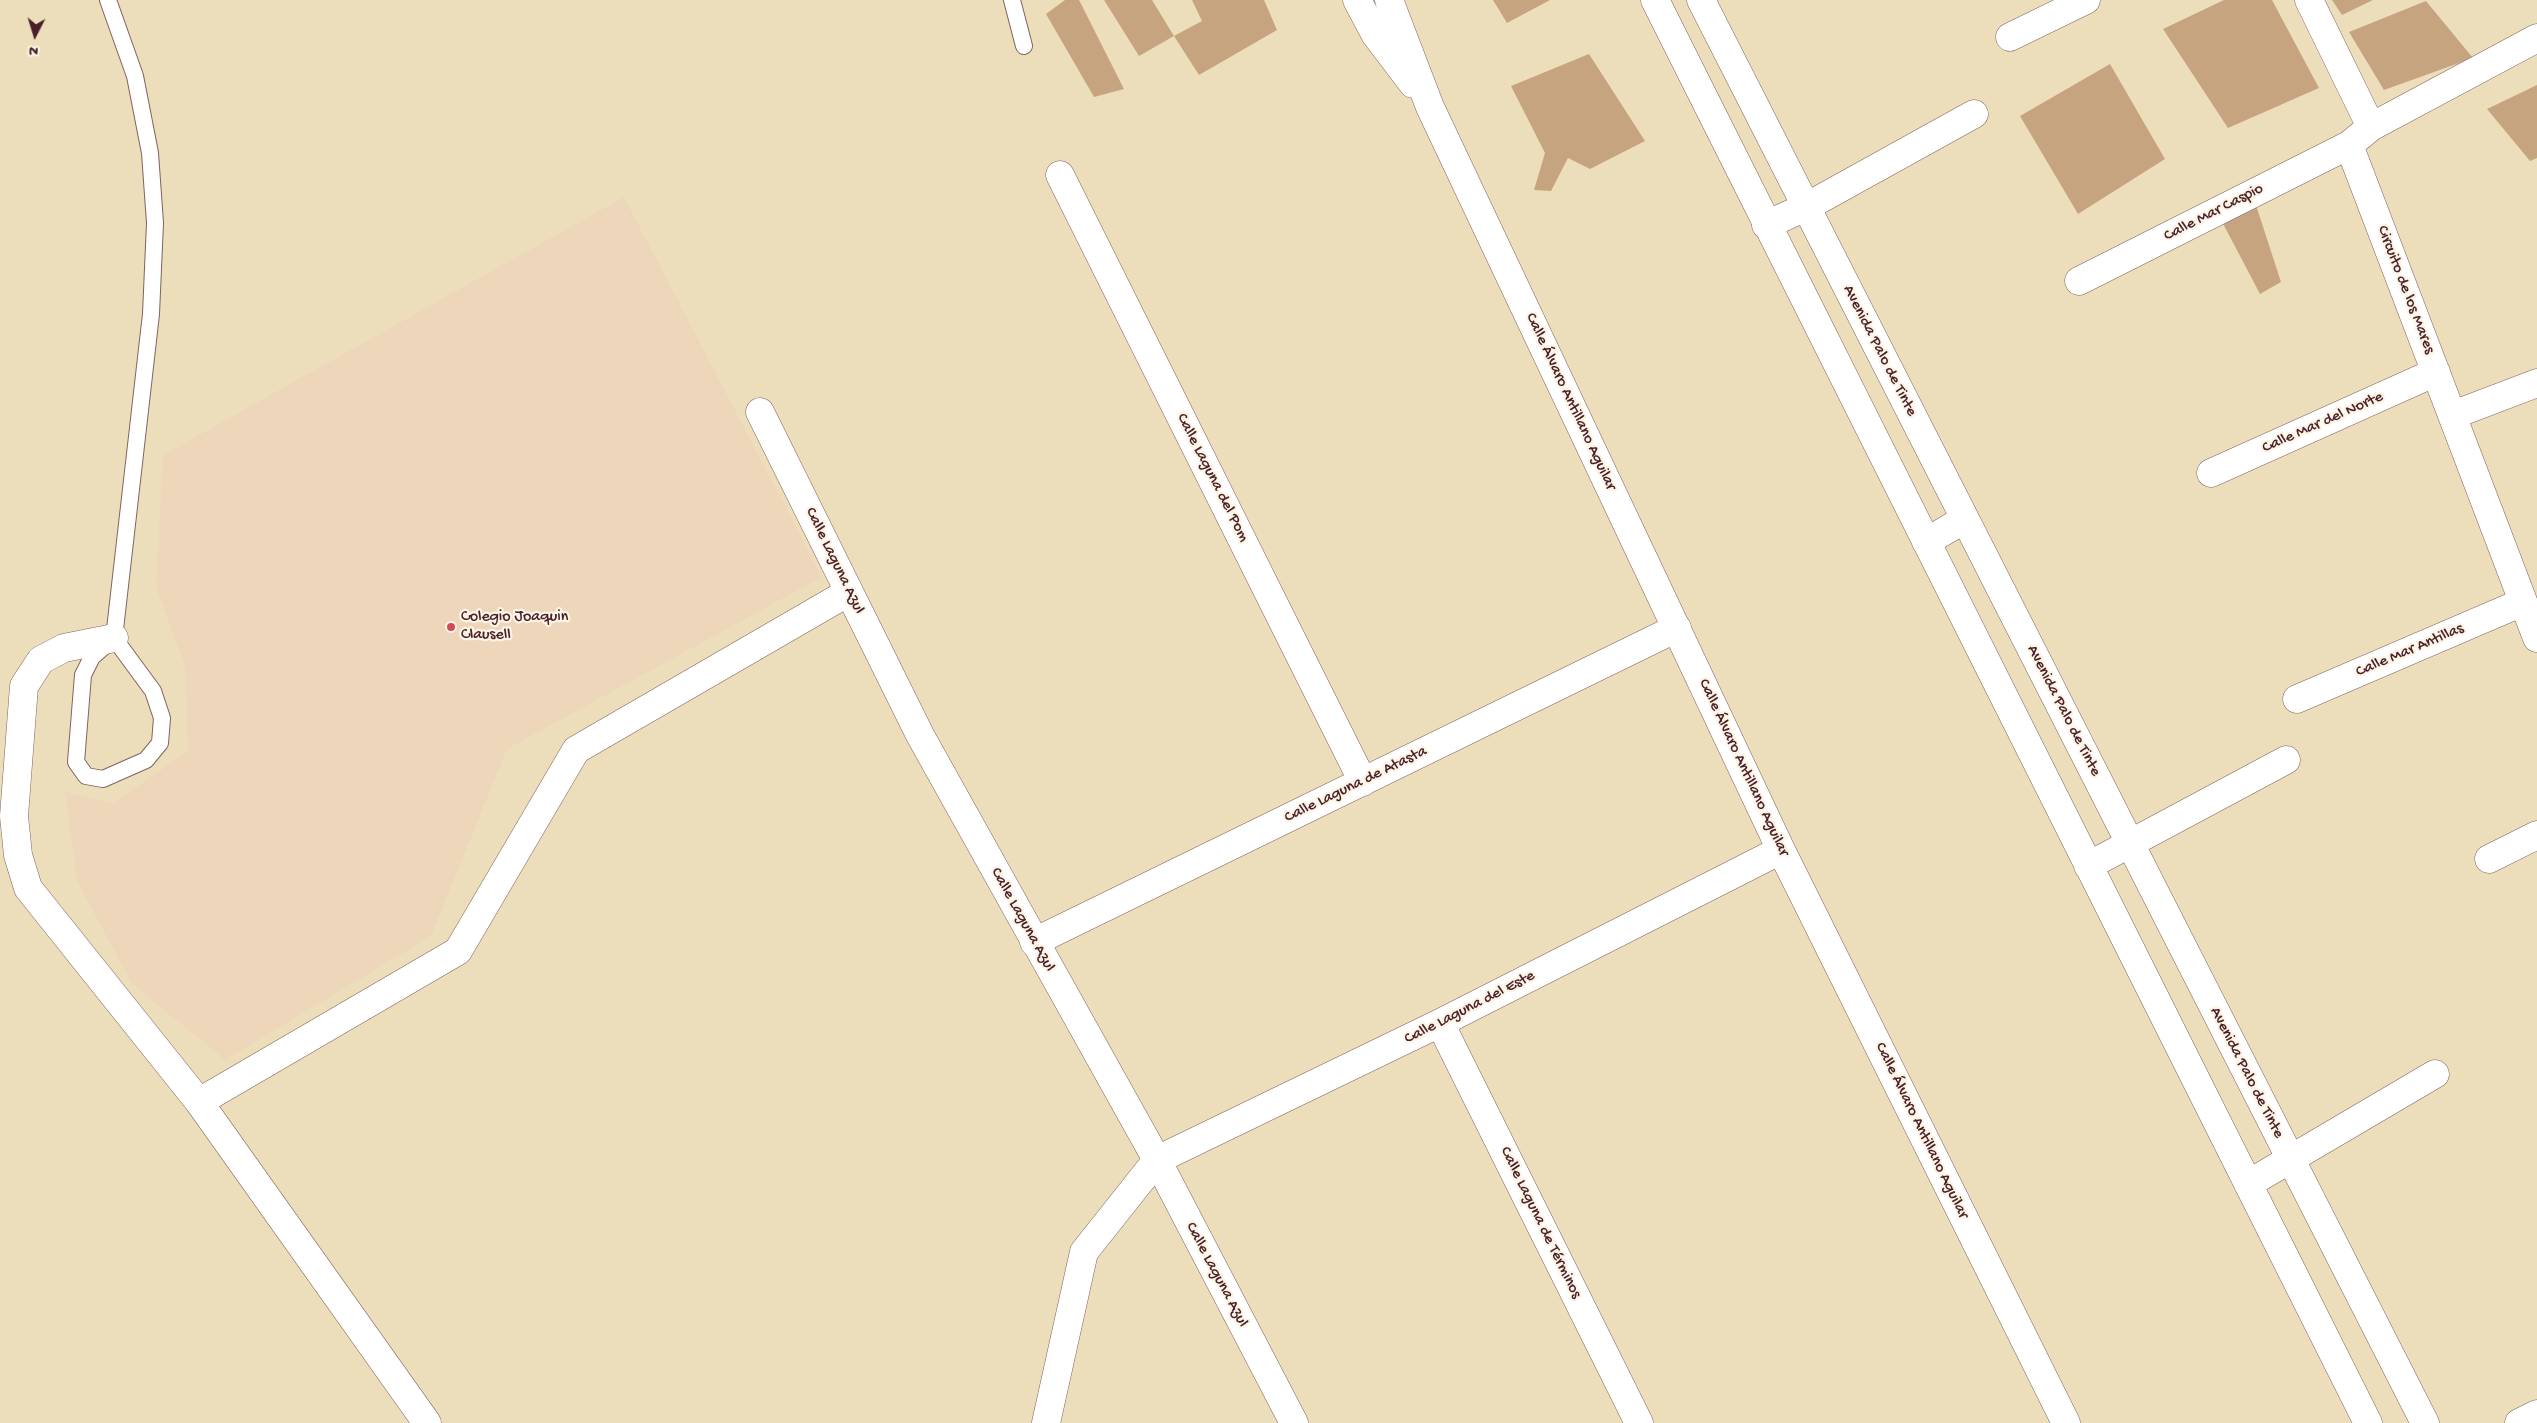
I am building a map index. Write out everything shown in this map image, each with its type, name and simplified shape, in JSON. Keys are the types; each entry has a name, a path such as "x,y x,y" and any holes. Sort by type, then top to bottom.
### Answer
{"street":[{"name":"Calle Álvaro Antillano Aguilar","path":"1357,0 1375,34 1430,107"},
{"name":"Calle Álvaro Antillano Aguilar","path":"1388,0 1430,107 1781,850 2066,1423"},
{"path":"1655,0 1766,226 2368,1423"},
{"name":"Avenida Palo de Tinte","path":"1701,0 2425,1423"},
{"path":"2010,37 2086,0"},
{"path":"2308,0 2371,127"},
{"path":"2350,145 2371,127 2537,38"},
{"path":"1766,226 1974,114"},
{"name":"Calle Mar Caspio","path":"2079,280 2350,145"},
{"name":"Circuito de los Mares","path":"2350,145 2537,638"},
{"name":"Calle Laguna del Pom","path":"1060,175 1363,782"},
{"name":"Calle Mar del Norte","path":"2211,474 2436,372"},
{"path":"2453,415 2537,383"},
{"name":"Calle Laguna Azul","path":"760,412 920,735 1157,1160 1294,1423"},
{"path":"1926,542 1965,519"},
{"path":"198,1102 458,951 576,750 849,592"},
{"name":"Calle Mar Antillas","path":"2297,699 2523,602"},
{"name":"Calle Laguna de Atasta","path":"1034,942 1677,628"},
{"path":"114,638 64,648 41,660 24,686 14,816 18,855 28,888 198,1102 427,1423"},
{"path":"2088,866 2286,760"},
{"path":"2489,859 2537,836"},
{"name":"Calle Laguna del Este","path":"1157,1160 1440,1023 1781,850"},
{"name":"Calle Laguna de Términos","path":"1440,1023 1639,1423"},
{"path":"2248,1184 2435,1074"},
{"path":"1046,1423 1084,1252 1157,1160"},
{"path":"2518,1423 2537,1414"}],"lane":[{"path":"108,0 136,76 150,153 155,223 151,314 114,638 92,658 83,675 76,762 86,776 103,779 146,760 160,743 162,718 153,690 114,638"},
{"path":"1012,0 1024,46"}],"shaded area":[{"name":"Colegio Joaquin Clausell","path":"624,197 822,577 507,749 431,936 225,1060 132,984 77,881 65,792 113,803 188,751 185,666 156,587 163,455"}],"building":[{"path":"1065,0 1079,0 1124,89 1094,97 1046,14"},
{"path":"1104,0 1152,0 1174,36 1139,56"},
{"path":"1192,0 1264,0 1277,30 1199,75 1174,36 1202,21"},
{"path":"1493,0 1550,0 1507,23"},
{"path":"2224,0 2272,0 2319,88 2228,128 2163,29"},
{"path":"2332,0 2373,0 2342,15"},
{"path":"2426,1 2473,58 2384,90 2349,32"},
{"path":"1589,54 1645,141 1590,169 1568,158 1551,191 1534,190 1545,153 1511,86"},
{"path":"2110,64 2165,159 2078,214 2020,116"},
{"path":"2537,85 2537,158 2530,161 2487,109"},
{"path":"2255,202 2281,282 2260,294 2219,216"}],"place":[{"name":"Colegio Joaquin Clausell","path":"451,627"}]}
